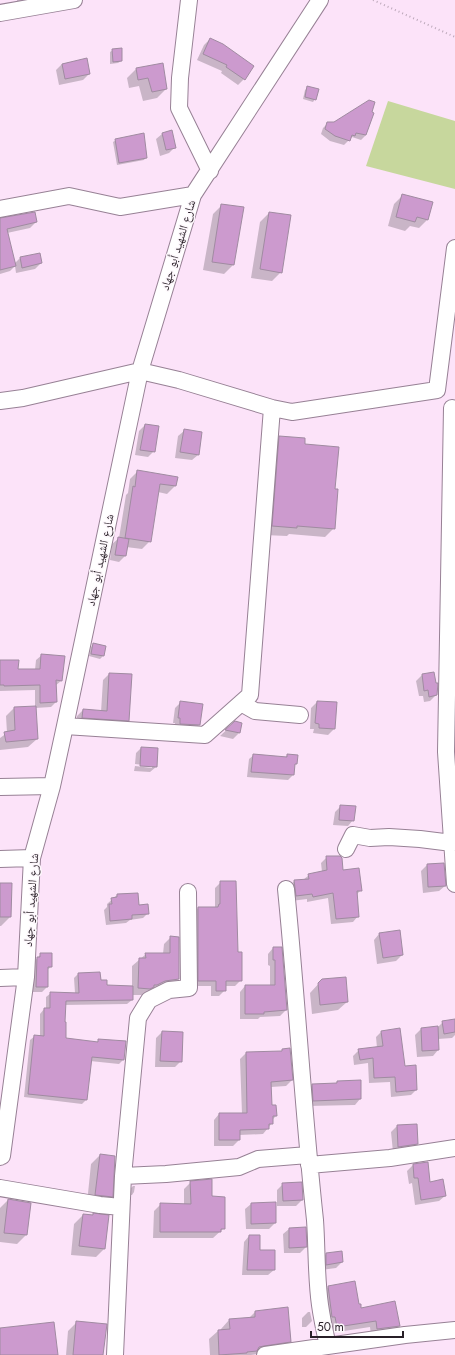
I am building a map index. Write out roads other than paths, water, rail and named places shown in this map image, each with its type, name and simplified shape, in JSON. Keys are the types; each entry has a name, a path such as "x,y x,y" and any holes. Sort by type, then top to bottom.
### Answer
{"street":[{"path":"0,13 74,0"},
{"path":"189,0 180,78 179,108 210,171"},
{"name":"شارع الشهيد أبو جهاد","path":"0,1156 2,1156 26,977 32,858 52,786 140,371 193,196 320,0"},
{"path":"0,209 69,196 120,207 193,196"},
{"path":"455,248 437,390 453,409 451,671 446,752 452,821 455,884"},
{"path":"0,400 24,398 140,371 179,380 272,408 292,412 437,390"},
{"path":"65,726 205,735 250,695 272,408"},
{"path":"241,703 255,710 300,715"},
{"path":"0,787 52,786"},
{"path":"346,849 353,835 370,838 389,837 452,843"},
{"path":"0,859 32,858"},
{"path":"286,889 320,1304 328,1346"},
{"path":"115,1355 123,1176 138,1018 149,1000 169,990 189,988 188,892"},
{"path":"0,978 26,977"},
{"path":"123,1176 239,1167 258,1159 308,1160 390,1158 455,1148"},
{"path":"0,1188 100,1205 122,1207"},
{"path":"265,1355 455,1330"}]}
